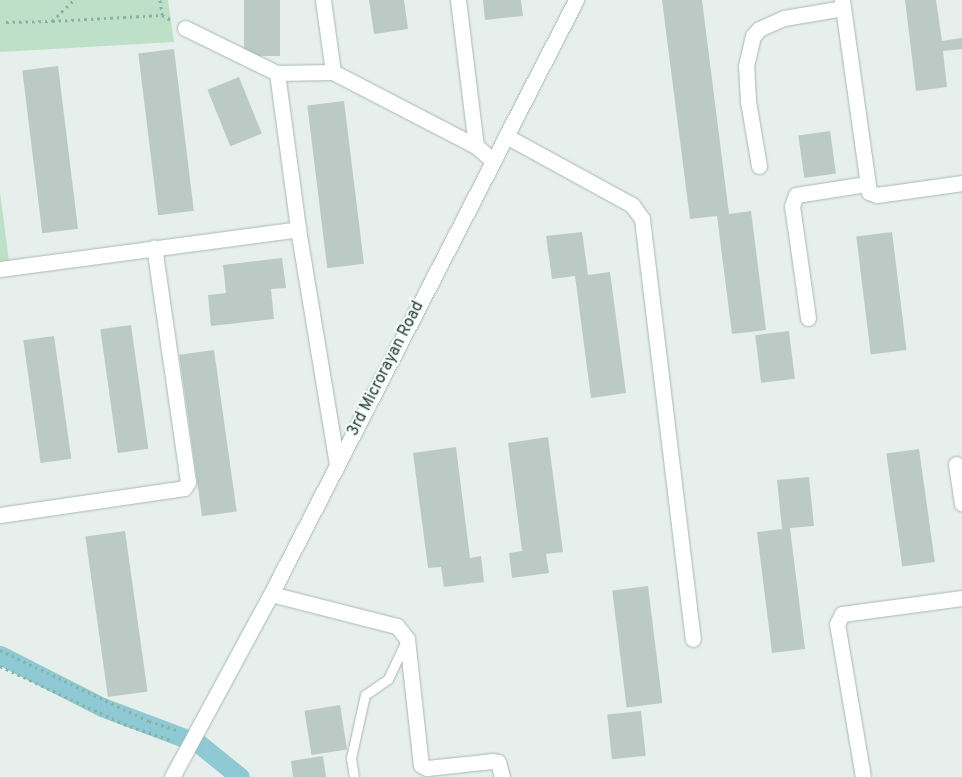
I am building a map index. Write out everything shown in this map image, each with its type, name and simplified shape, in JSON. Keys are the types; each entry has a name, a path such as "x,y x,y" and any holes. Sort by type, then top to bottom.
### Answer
{"street":[{"path":"323,0 333,72"},
{"path":"458,0 476,146"},
{"name":"3rd Microrayan Road","path":"172,777 190,740 271,594 576,0"},
{"path":"759,166 748,102 746,66 753,36 759,29 784,18 842,4 866,184 869,192 877,195 962,183"},
{"path":"185,28 278,73 333,72 476,146 493,161"},
{"path":"278,73 298,229 337,465"},
{"path":"506,136 632,205 642,219 693,640"},
{"path":"808,318 792,206 796,195 866,184"},
{"path":"0,269 298,229"},
{"path":"0,515 184,488 188,482 154,247"},
{"path":"956,464 962,504"},
{"path":"271,594 397,626 407,639 421,764 427,768 492,761 498,762 502,777"},
{"path":"863,777 836,624 842,614 962,598"}],"lane":[{"path":"354,777 351,758 365,695 388,679 407,639"}],"path":[{"path":"52,21 74,0"},
{"path":"160,0 162,15"},
{"path":"6,22 162,15 185,28"},
{"path":"0,650 190,740"},
{"path":"0,666 124,724 190,740"}],"green space":[{"path":"0,0 168,0 174,42 0,52"},
{"path":"0,192 9,261 0,263"}],"building":[{"path":"244,0 280,0 280,56 244,56"},
{"path":"369,0 404,0 408,29 374,34"},
{"path":"483,0 521,0 523,16 485,20"},
{"path":"662,0 702,0 729,214 751,211 766,330 732,334 717,216 690,219"},
{"path":"905,0 936,0 942,41 962,38 962,49 943,51 947,87 916,91"},
{"path":"174,49 194,211 158,215 138,53"},
{"path":"58,66 78,229 42,233 22,70"},
{"path":"239,77 262,134 230,146 207,90"},
{"path":"344,101 364,264 327,268 307,106"},
{"path":"830,131 836,174 804,178 798,135"},
{"path":"582,232 588,275 610,272 626,393 591,398 575,276 552,279 546,236"},
{"path":"892,232 907,350 871,355 856,236"},
{"path":"282,258 286,288 271,289 274,319 211,326 208,295 226,293 223,265"},
{"path":"131,325 148,449 118,453 100,329"},
{"path":"789,331 795,379 761,383 755,335"},
{"path":"54,336 71,459 41,463 23,340"},
{"path":"214,350 237,511 202,516 179,355"},
{"path":"548,437 563,552 546,554 549,573 512,578 509,553 522,551 508,443"},
{"path":"456,447 470,558 481,556 484,582 444,587 441,567 428,568 413,453"},
{"path":"919,449 935,562 902,566 886,454"},
{"path":"809,477 814,526 790,528 805,649 772,653 757,532 782,529 777,480"},
{"path":"125,531 148,691 108,697 85,537"},
{"path":"648,586 662,703 627,708 612,590"},
{"path":"340,705 347,749 311,755 304,711"},
{"path":"641,711 646,756 612,759 607,715"},
{"path":"323,756 326,777 293,777 291,761"}],"waterway":[{"path":"0,655 102,707 198,743 240,777"}]}
